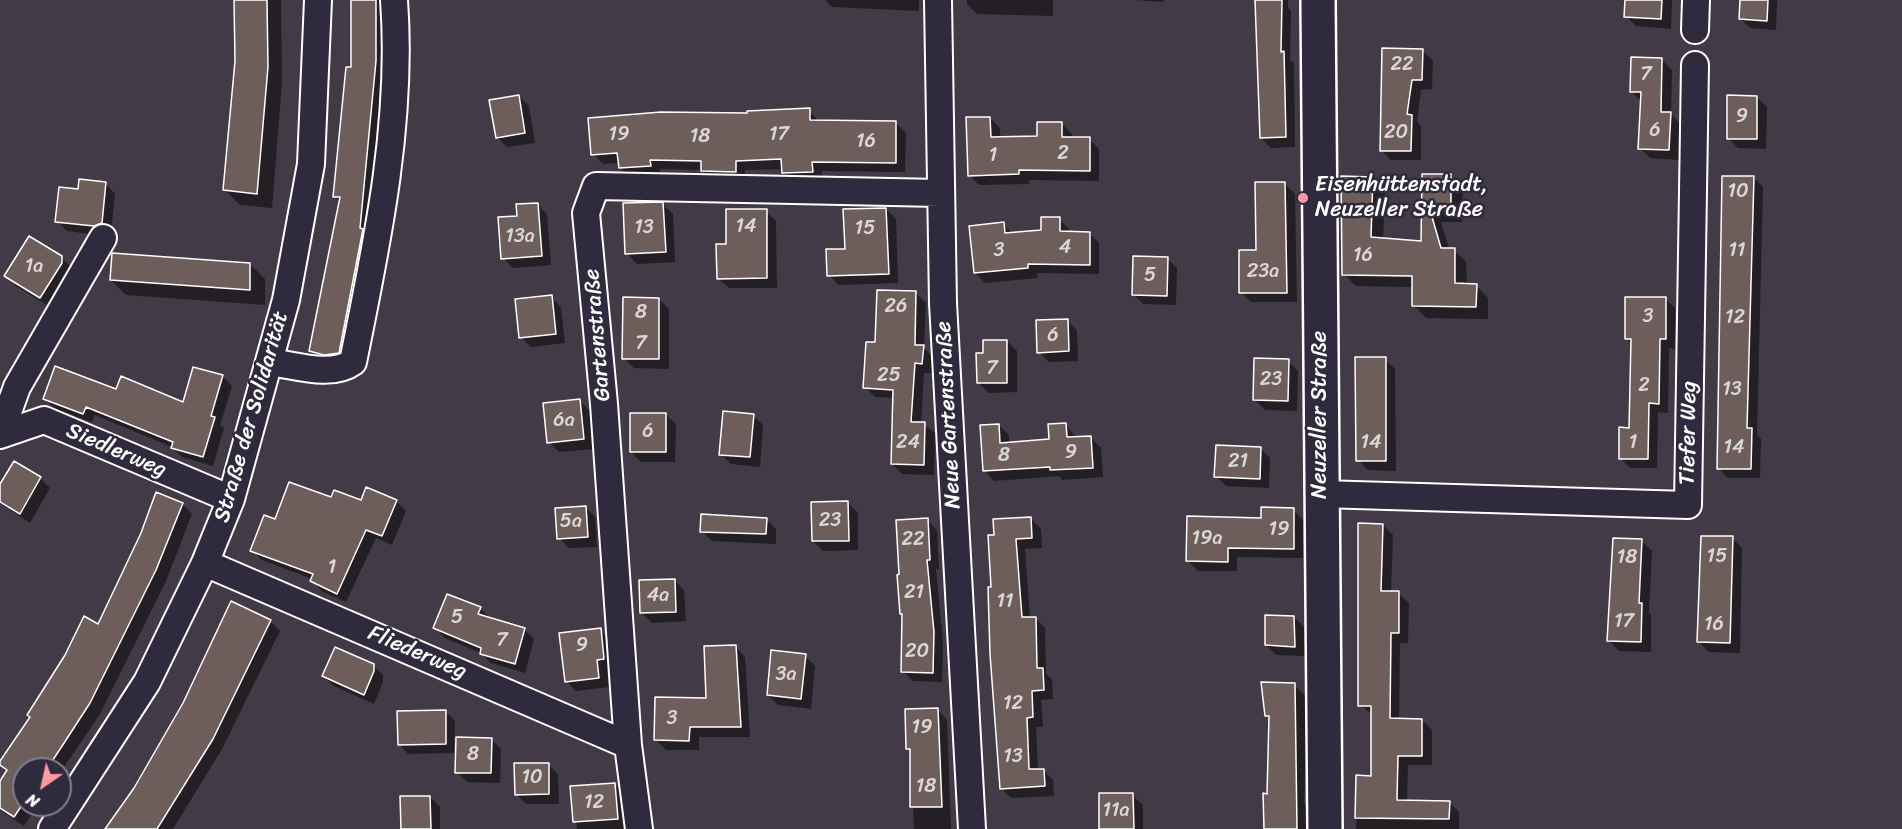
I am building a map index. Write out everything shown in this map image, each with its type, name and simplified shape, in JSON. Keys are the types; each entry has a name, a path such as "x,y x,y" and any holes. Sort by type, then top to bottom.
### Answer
{"main road":[{"name":"Neuzeller Straße","path":"1318,0 1325,829"}],"street":[{"name":"Straße der Solidarität","path":"61,826 147,682 205,563 231,499 286,300 311,164 318,0"},
{"path":"269,362 331,370 344,369 353,362 381,221 397,56 394,0"},
{"name":"Neue Gartenstraße","path":"938,0 943,303 972,829"},
{"path":"1695,30 1696,0"},
{"name":"Tiefer Weg","path":"1321,494 1688,505 1695,65"},
{"name":"Gartenstraße","path":"639,829 628,745 605,415 586,213 596,186 940,193"},
{"name":"Siedlerweg","path":"0,434 17,387 103,238"},
{"name":"Siedlerweg","path":"0,434 44,420 231,499"},
{"name":"Fliederweg","path":"205,563 628,745"}],"building":[{"path":"234,0 267,0 268,67 257,194 223,190 235,61"},
{"path":"351,0 376,0 376,61 360,228 363,229 339,353 324,355 309,351 340,197 333,197 346,67 351,67"},
{"path":"1255,0 1282,0 1281,52 1284,51 1286,137 1260,138"},
{"path":"1625,0 1662,0 1661,19 1624,17"},
{"path":"1740,0 1768,0 1767,21 1739,19"},
{"path":"1382,48 1423,49 1422,80 1412,80 1407,114 1412,115 1411,151 1380,151"},
{"path":"1631,57 1662,58 1661,112 1671,112 1669,150 1638,149 1641,92 1630,92"},
{"path":"519,95 525,133 496,138 489,100"},
{"path":"1727,95 1757,96 1757,139 1727,139"},
{"path":"810,108 810,120 896,121 896,163 812,162 813,172 782,173 781,159 736,161 736,172 701,171 701,161 650,160 651,166 619,168 617,153 591,155 588,118 661,112 747,113 747,111"},
{"path":"966,117 990,117 991,137 1037,136 1037,122 1062,122 1062,137 1090,137 1090,171 1019,170 1019,174 968,176"},
{"path":"1422,174 1451,174 1451,210 1430,210 1441,248 1455,248 1455,283 1477,284 1476,307 1412,306 1412,276 1342,275 1341,176 1373,177 1371,237 1421,241"},
{"path":"1722,176 1754,176 1747,428 1752,428 1751,469 1717,469"},
{"path":"79,179 106,182 102,223 94,226 55,222 59,187 78,189"},
{"path":"1255,182 1285,182 1287,293 1239,293 1239,250 1256,250"},
{"path":"663,202 666,252 625,254 623,203"},
{"path":"538,203 542,256 501,259 498,217 517,216 516,204"},
{"path":"886,208 889,274 827,276 826,249 845,249 843,209"},
{"path":"726,209 767,209 767,278 717,279 716,244 726,244"},
{"path":"1041,217 1060,217 1060,231 1090,232 1090,265 1028,264 1028,268 974,273 969,226 1004,222 1005,233 1041,230"},
{"path":"29,236 62,256 62,263 40,298 4,276"},
{"path":"112,253 250,263 250,290 110,280"},
{"path":"1133,256 1168,257 1167,296 1132,295"},
{"path":"877,290 916,291 915,345 924,345 922,364 915,363 911,422 925,422 924,465 891,464 893,390 863,388 866,342 875,342"},
{"path":"552,295 556,334 519,338 515,299"},
{"path":"623,297 659,298 659,359 622,359"},
{"path":"1625,297 1666,297 1666,339 1660,339 1659,404 1649,403 1648,459 1619,459 1619,427 1629,428 1631,339 1625,339"},
{"path":"1068,319 1069,351 1037,353 1036,320"},
{"path":"983,340 1007,340 1007,383 977,383 976,353 983,353"},
{"path":"1355,357 1386,357 1386,461 1356,461"},
{"path":"1254,358 1289,359 1288,401 1253,400"},
{"path":"55,366 116,389 121,376 183,402 193,367 223,375 211,416 215,417 203,457 171,448 173,442 86,407 83,414 43,399"},
{"path":"580,399 584,439 547,443 543,403"},
{"path":"723,411 754,414 750,457 719,455"},
{"path":"630,413 666,413 666,452 630,452"},
{"path":"1066,423 1067,437 1091,436 1093,468 1050,470 1050,467 983,471 980,425 999,424 1000,443 1049,439 1048,424"},
{"path":"1216,445 1261,447 1260,479 1214,477"},
{"path":"14,461 41,477 20,514 0,502 0,484"},
{"path":"289,482 331,497 334,490 361,500 366,487 397,500 382,536 366,530 337,594 310,581 313,574 250,551 264,515 275,519"},
{"path":"156,492 183,503 156,570 90,703 55,757 12,757 12,816 0,808 0,781 7,770 0,765 0,761 30,717 27,715 65,655 84,616 98,624 141,533"},
{"path":"848,501 849,541 812,541 811,502"},
{"path":"586,506 588,537 557,539 555,508"},
{"path":"1261,507 1294,508 1294,549 1228,548 1228,562 1186,561 1187,516 1261,518"},
{"path":"701,514 767,518 766,534 700,532"},
{"path":"1031,517 1032,538 1016,539 1022,617 1036,617 1037,668 1043,668 1044,690 1032,691 1033,717 1027,718 1029,769 1044,769 1045,786 1000,789 990,654 988,587 991,587 988,535 994,535 993,519"},
{"path":"928,518 930,560 927,560 934,632 933,673 901,672 902,614 900,614 897,575 899,574 896,520"},
{"path":"1358,523 1383,524 1381,591 1399,591 1399,633 1391,633 1390,718 1422,719 1422,756 1398,756 1397,800 1450,801 1449,819 1355,818 1356,775 1371,776 1371,706 1358,706"},
{"path":"1701,536 1733,536 1730,643 1697,642"},
{"path":"1613,538 1642,539 1639,603 1642,603 1641,642 1607,641"},
{"path":"675,579 676,612 640,613 639,580"},
{"path":"447,594 481,607 478,614 525,628 515,664 480,654 481,648 433,628"},
{"path":"231,601 271,620 213,739 157,829 105,829 134,788 183,703"},
{"path":"1265,615 1294,616 1295,647 1265,645"},
{"path":"601,628 604,659 597,660 599,678 565,682 559,633"},
{"path":"736,645 741,727 690,727 689,741 654,740 655,697 706,698 704,646"},
{"path":"335,647 374,664 374,671 364,695 322,676"},
{"path":"771,650 806,654 801,699 767,695"},
{"path":"1261,682 1295,683 1297,829 1264,829 1263,793 1267,794 1269,716 1265,716"},
{"path":"938,708 942,807 910,807 910,749 906,749 905,709"},
{"path":"446,710 446,744 398,745 397,711"},
{"path":"456,737 492,738 491,773 455,773"},
{"path":"514,763 549,763 549,794 515,795"},
{"path":"615,783 618,819 573,822 570,786"},
{"path":"1099,793 1133,793 1134,829 1099,829"},
{"path":"400,796 430,796 431,829 401,829"}],"place":[{"name":"Eisenhüttenstadt, Neuzeller Straße","path":"1303,198"}]}
